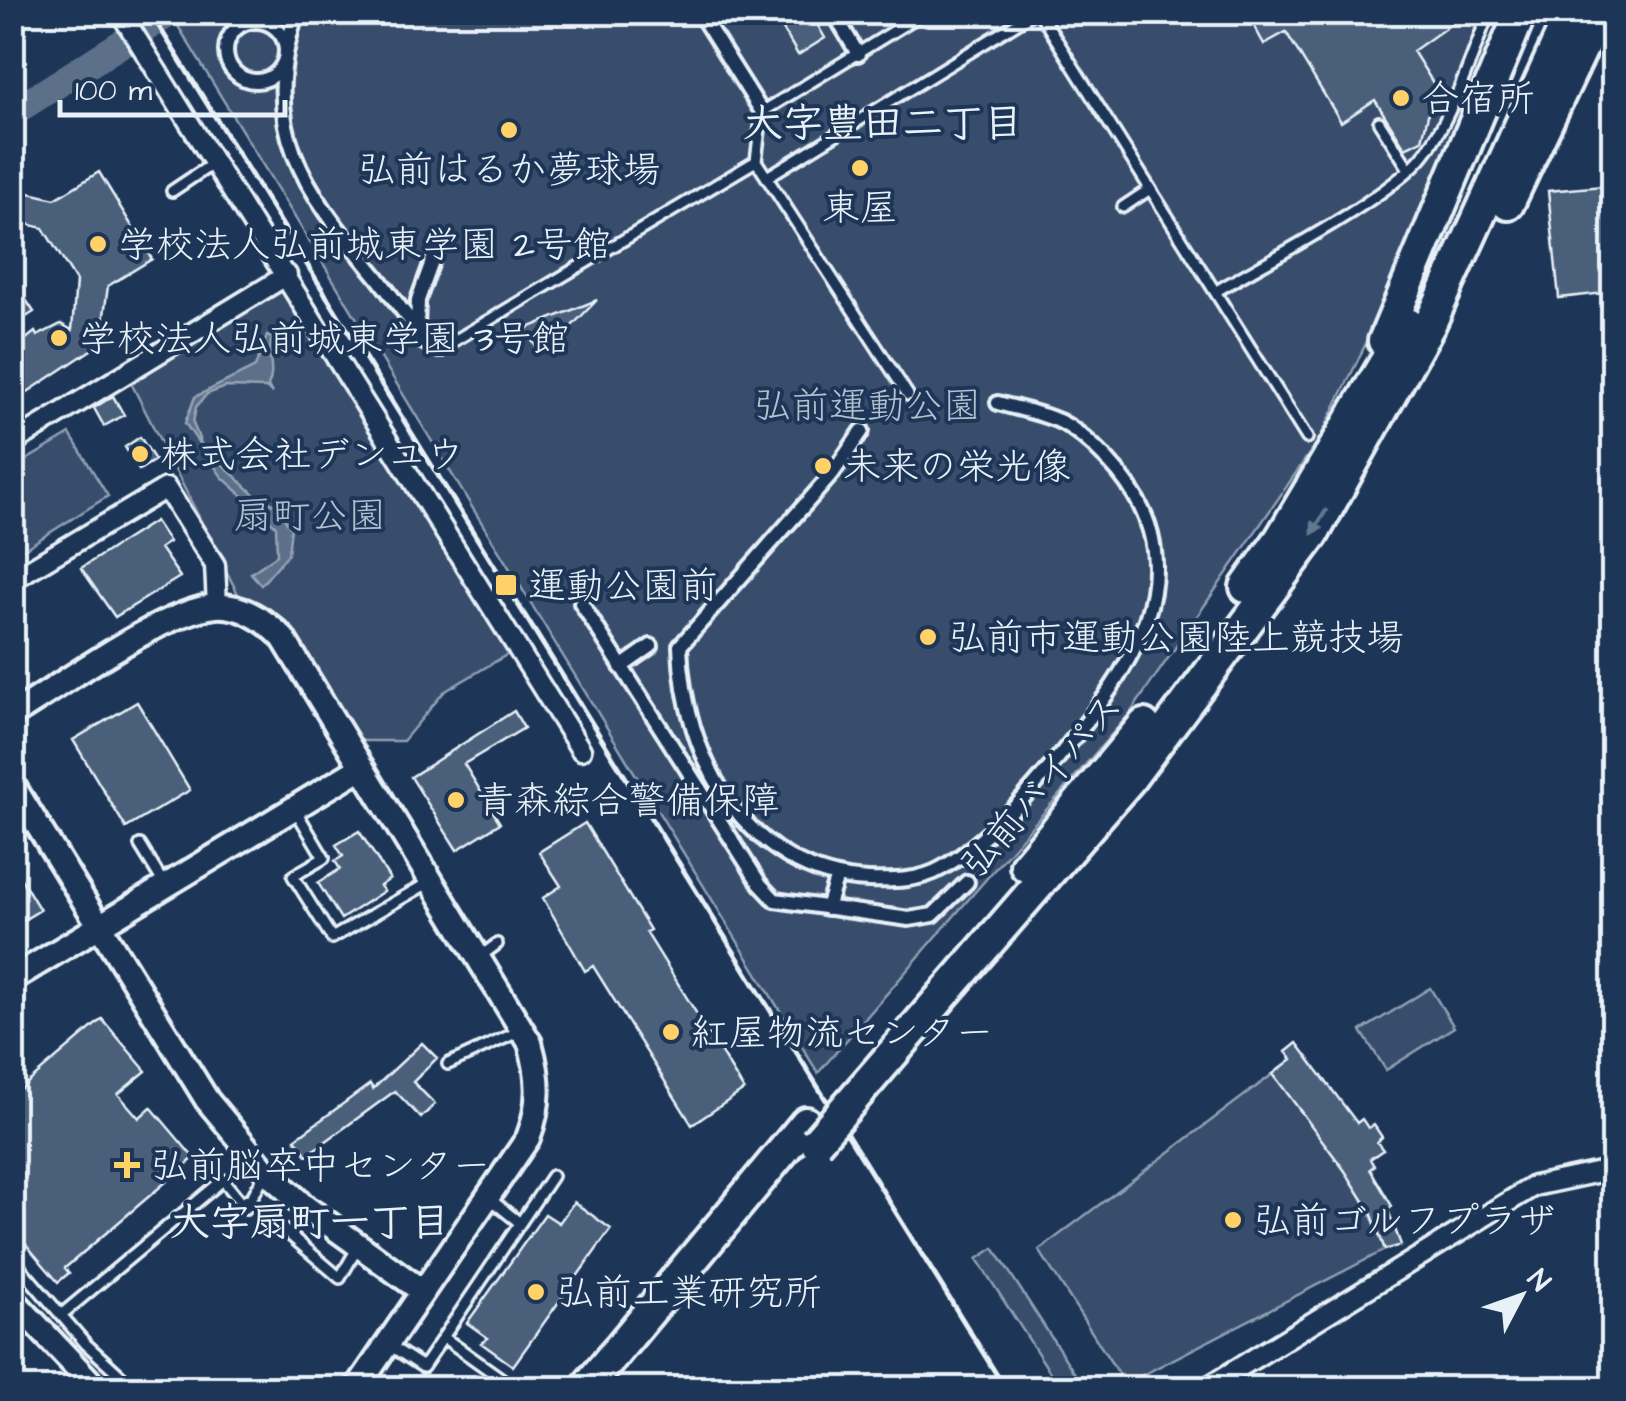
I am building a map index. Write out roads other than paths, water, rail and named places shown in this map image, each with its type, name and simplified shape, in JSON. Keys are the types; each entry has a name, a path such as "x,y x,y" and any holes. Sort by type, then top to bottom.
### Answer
{"highway":[{"path":"1360,430 1521,12"},
{"name":"弘前バイパス","path":"586,1388 1128,780 1312,534 1422,301 1550,12"},
{"name":"弘前バイパス","path":"1360,430 1430,324 1572,12"},
{"path":"1360,430 1477,268 1599,12"},
{"name":"弘前バイパス","path":"612,1388 811,1133"}],"street":[{"path":"297,12 285,61 262,80 242,77 228,62 228,41 239,26 266,22 286,42 285,61 286,124 302,180 318,207 417,328 422,341 439,350"},
{"path":"699,12 762,112"},
{"path":"834,12 858,54"},
{"path":"122,16 581,750"},
{"path":"417,328 418,300 437,248"},
{"path":"12,443 286,275"},
{"path":"862,432 822,486 680,646 681,680 694,732 721,792 739,818 770,846 810,870 836,878 885,881 941,869 1046,772 1121,676 1140,634 1158,561 1150,524 1134,491 1108,460 1063,423 998,403"},
{"path":"12,580 166,488 215,565 218,606"},
{"path":"580,603 760,884 775,900 909,918 933,916 967,882"},
{"path":"12,715 175,618 218,606 269,623 284,638 432,881 488,951 531,1038 540,1077 538,1112 528,1138 356,1388"},
{"path":"621,667 650,646"},
{"path":"12,979 362,767"},
{"path":"12,784 207,1100 267,1172 358,1248 422,1292"},
{"path":"827,908 836,878"},
{"path":"1206,1388 1534,1186 1614,1168"},
{"path":"12,1299 78,1353 96,1388"}],"lane":[{"path":"908,394 756,161 762,112 925,12"},
{"path":"766,178 1037,12 1307,438"},
{"path":"1215,292 1408,169 1434,141 1489,12"},
{"path":"1380,122 1408,169"},
{"path":"439,350 756,161"},
{"path":"172,191 214,163"},
{"path":"1123,207 1150,189"},
{"path":"294,808 324,858 294,876 332,938 432,881"},
{"path":"140,845 166,886"},
{"path":"448,1064 531,1038"},
{"path":"62,1316 222,1180 246,1208 267,1172"},
{"path":"387,1343 423,1367 552,1176"},
{"path":"488,1197 520,1223"},
{"path":"248,1199 340,1278 358,1248"},
{"path":"12,1258 62,1316 78,1353 134,1388"},
{"path":"443,1337 506,1382"}],"waterway":[{"path":"12,113 171,12"}],"railway":[{"path":"150,12 1005,1388"}],"place":[{"name":"合宿所","path":"1401,98"},
{"name":"弘前はるか夢球場","path":"509,130"},
{"name":"東屋","path":"860,168"},
{"name":"学校法人弘前城東学園 2号館","path":"98,244"},
{"name":"学校法人弘前城東学園 3号館","path":"59,338"},
{"name":"株式会社デンユウ","path":"140,454"},
{"name":"未来の栄光像","path":"823,466"},
{"name":"運動公園前","path":"506,585"},
{"name":"弘前市運動公園陸上競技場","path":"928,637"},
{"name":"青森綜合警備保障","path":"456,800"},
{"name":"紅屋物流センター","path":"671,1032"},
{"name":"弘前脳卒中センター","path":"127,1165"},
{"name":"弘前ゴルフプラザ","path":"1233,1220"},
{"name":"弘前工業研究所","path":"536,1292"}],"district":[{"name":"大字豊田二丁目","path":"883,122"},
{"name":"大字扇町一丁目","path":"310,1221"}],"park label":[{"name":"弘前運動公園","path":"867,405"},
{"name":"扇町公園","path":"310,515"}]}
